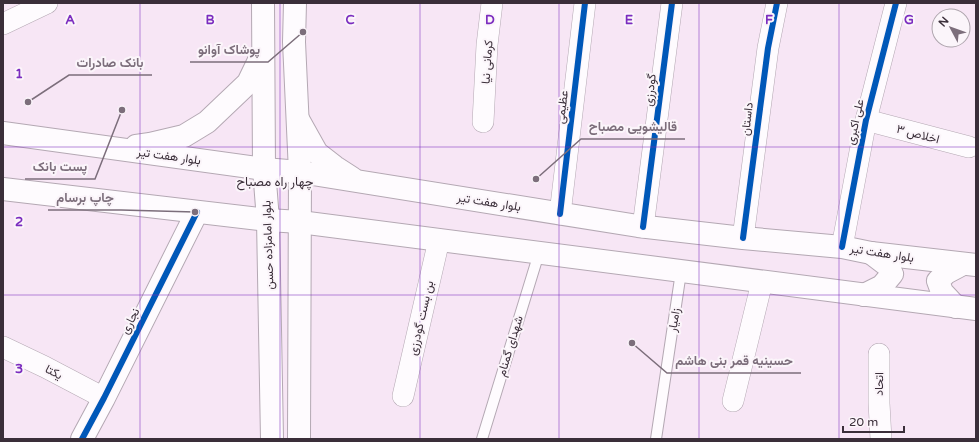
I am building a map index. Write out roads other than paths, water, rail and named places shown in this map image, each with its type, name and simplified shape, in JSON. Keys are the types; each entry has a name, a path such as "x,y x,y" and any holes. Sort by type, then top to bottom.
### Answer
{"main road":[{"name":"بلوار امامزاده حسن","path":"263,3 264,169 268,220 272,439"},
{"path":"295,3 294,42 300,172 299,439"},
{"path":"116,149 150,144 184,136 207,122 248,83 264,52"},
{"path":"298,119 317,153 358,182"},
{"name":"بلوار هفت تیر","path":"3,133 264,169 300,172 643,227 842,247 871,253 970,265"},
{"path":"3,189 268,220 300,222 966,308"},
{"name":"نجاری","path":"82,439 197,212"},
{"path":"864,294 882,286 892,274 888,266 871,253"},
{"path":"966,308 942,292 938,281 946,273 970,265"}],"street":[{"path":"3,24 47,3"},
{"name":"کرمانی نیا","path":"482,122 487,45 492,3"},
{"name":"عظیمی","path":"560,214 585,3"},
{"name":"گودرزی","path":"643,227 672,3"},
{"name":"داستان","path":"743,238 768,48 778,3"},
{"name":"علی اکبری","path":"842,247 866,120 896,3"},
{"name":"اخلاص ۳","path":"866,120 969,147"},
{"name":"بن بست گودرزی","path":"404,396 439,240"},
{"path":"733,401 762,282"},
{"name":"یکتا","path":"3,347 104,398"},
{"name":"اتحاد","path":"879,354 881,439"}],"lane":[{"name":"شهدای گمنام","path":"482,439 538,253"},
{"name":"زامیار","path":"656,439 682,272"}],"place":[{"name":"پوشاک آوانو","path":"303,32"},
{"name":"بانک صادرات","path":"28,102"},
{"name":"پست بانک","path":"122,110"},
{"name":"قالیشویی مصباح","path":"536,179"},
{"name":"چاپ برسام","path":"195,212"},
{"name":"حسینیه قمر بنی هاشم","path":"632,343"}],"district":[{"name":"چهار راه مصباح","path":"275,182"}]}
